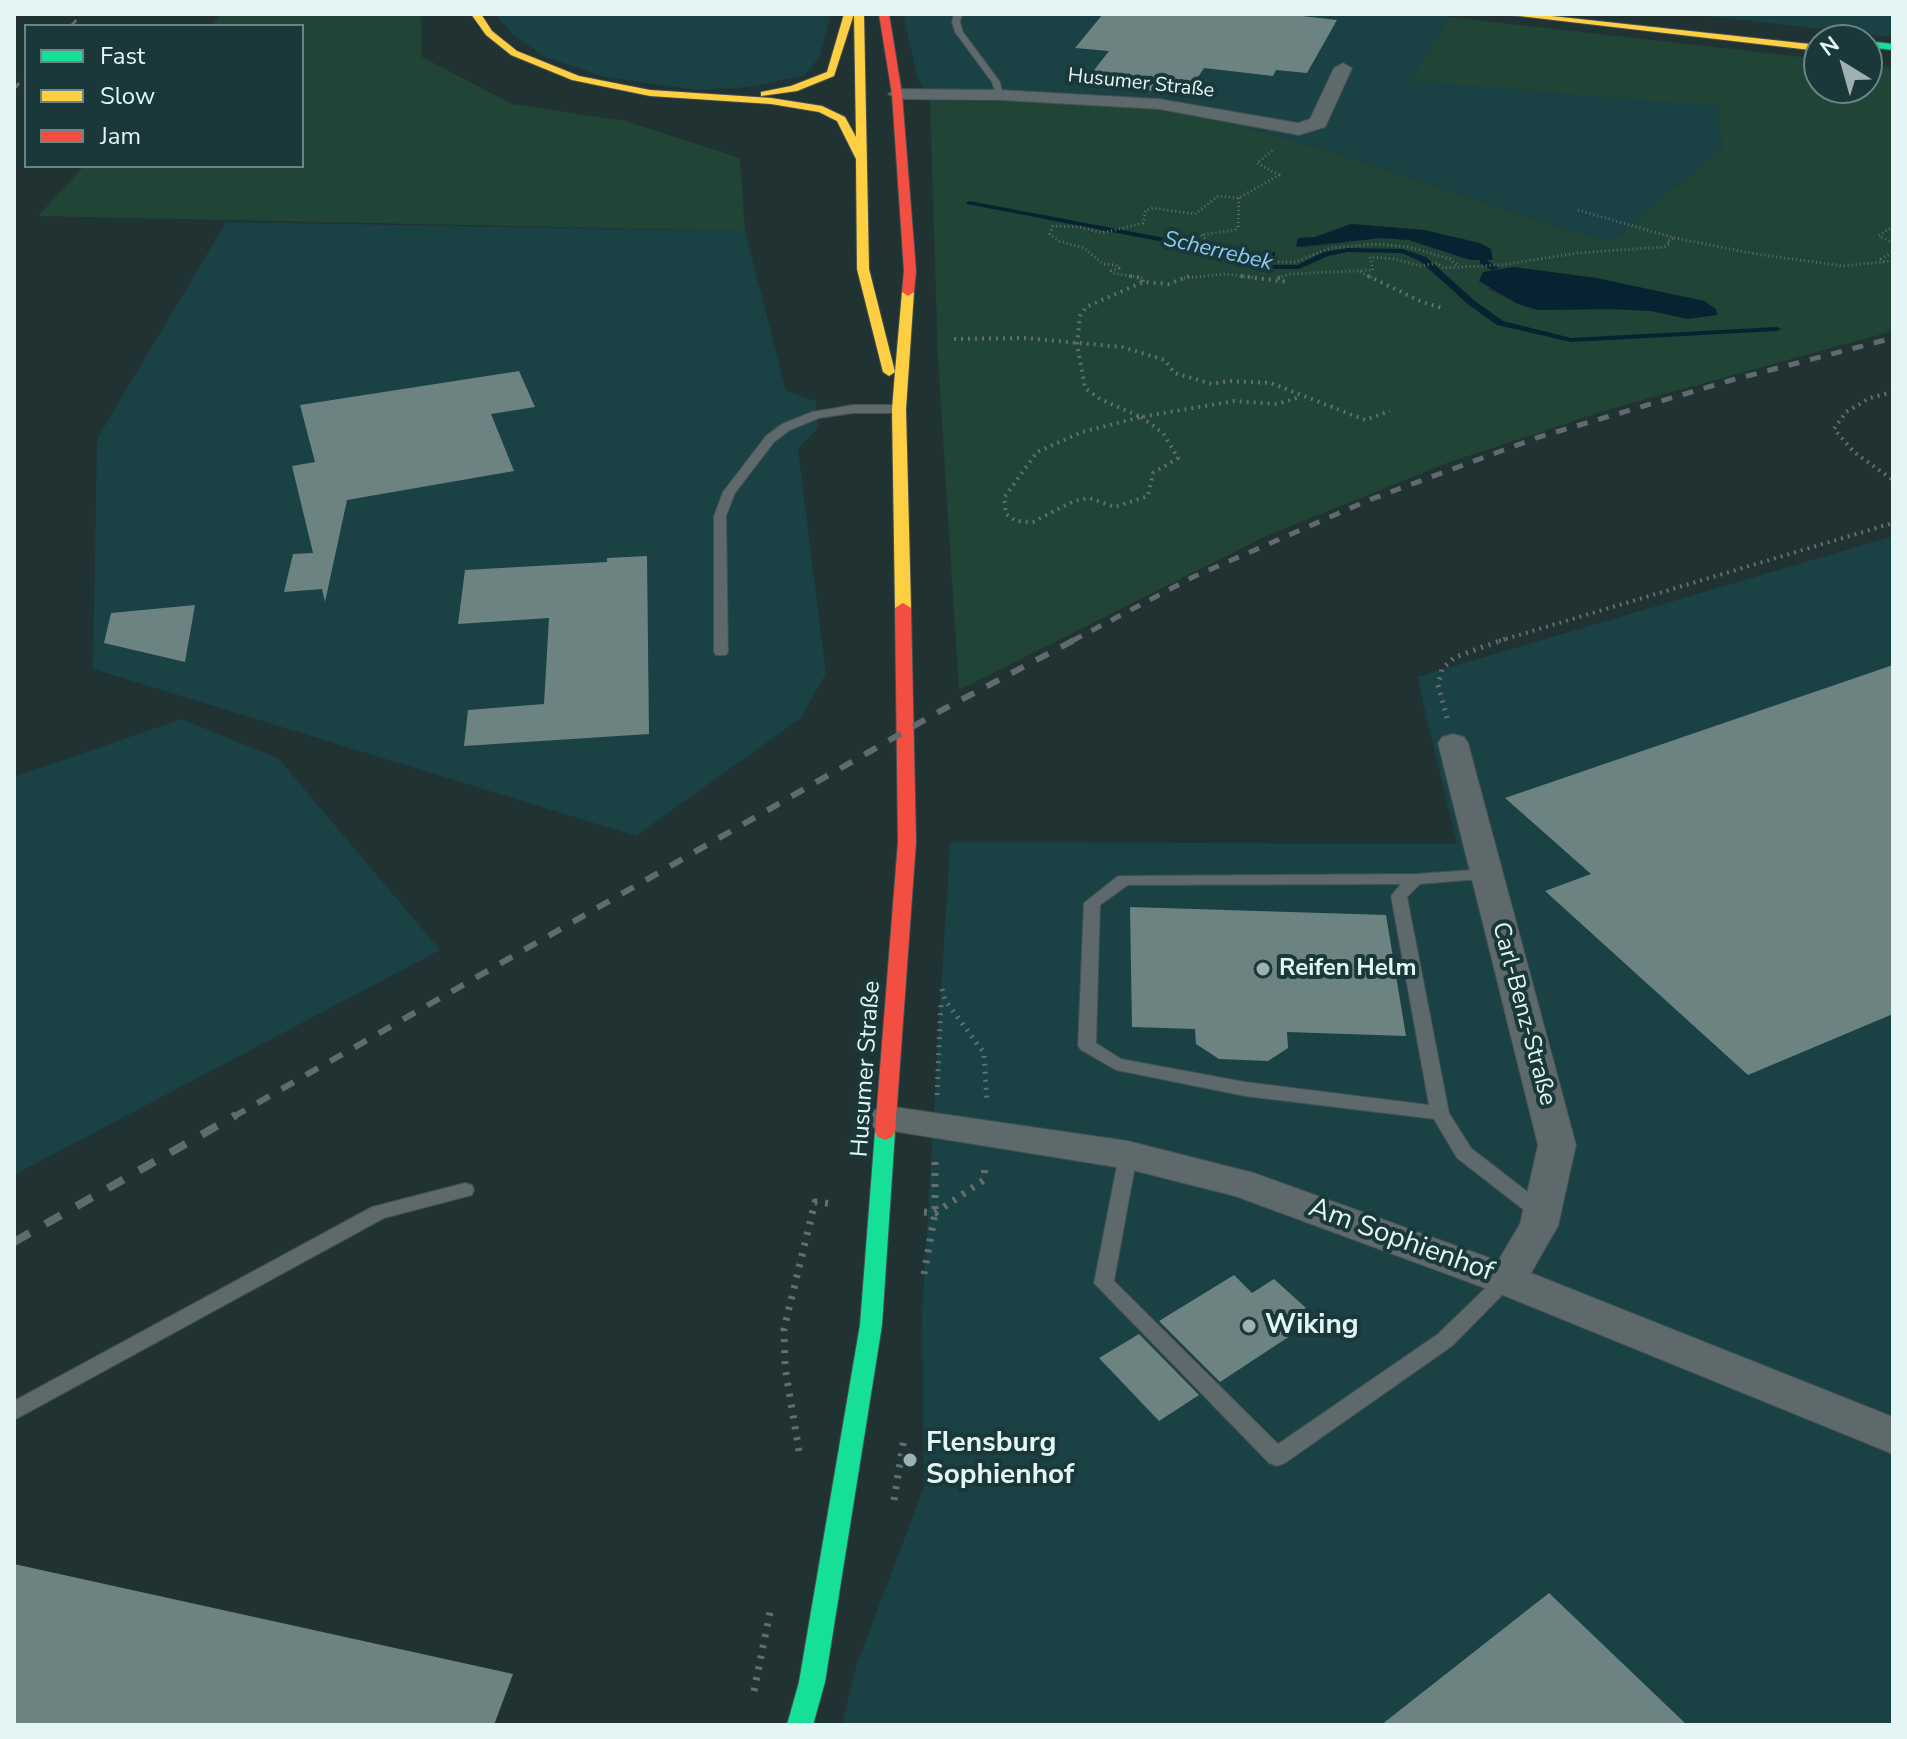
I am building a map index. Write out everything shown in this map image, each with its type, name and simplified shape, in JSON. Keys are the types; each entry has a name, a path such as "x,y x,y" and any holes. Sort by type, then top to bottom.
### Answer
{"main road":[{"path":"476,14 489,33 503,45 549,69 626,89 699,97 897,94"},
{"path":"770,98 818,82 831,74 849,14"},
{"name":"Husumer Straße","path":"859,14 850,94 862,160 863,269 899,409"},
{"name":"Husumer Straße","path":"800,1725 812,1682 869,1341 907,842 899,409 910,271 897,94 884,14"},
{"path":"1507,14 1803,46"},
{"path":"1604,14 1803,37"},
{"path":"770,98 850,94"},
{"path":"770,98 822,109 841,119 862,160"}],"street":[{"name":"Husumer Straße","path":"897,94 1000,95 1159,104 1299,129 1318,123 1343,68"},
{"name":"Carl-Benz-Straße","path":"1453,743 1557,1145 1539,1226 1507,1280"},
{"name":"Am Sophienhof","path":"887,1119 1128,1155 1241,1183 1507,1280 1893,1436"}],"lane":[{"path":"958,14 956,22 959,32 996,82 1000,95"},
{"path":"721,652 720,516 729,492 770,439 786,427 816,415 853,409 899,409"},
{"path":"1440,1113 1216,1083 1116,1064 1087,1046 1092,903 1124,880 1415,879 1487,874"},
{"path":"1415,879 1399,896 1440,1113 1464,1153 1541,1213"},
{"path":"1128,1155 1104,1283 1277,1457 1445,1340 1507,1280"},
{"path":"14,1411 379,1212 465,1190"}],"path":[{"path":"1143,282 1142,278 1113,273 1111,271 1119,268 1116,265 1103,264 1084,248 1059,241 1050,234 1056,225 1102,233 1143,223 1146,210 1153,208 1195,214 1218,196 1239,198 1279,175 1257,163 1286,137 1282,128"},
{"path":"1239,198 1238,227 1235,230 1201,235 1219,251 1273,262 1295,262 1331,248 1377,244 1409,247 1450,259 1457,265"},
{"path":"1578,210 1675,238 1843,266 1893,261"},
{"path":"1893,226 1879,236 1893,243"},
{"path":"1275,279 1290,274 1373,270 1370,257 1395,259 1420,266 1437,263 1443,268 1490,263 1501,265 1577,253 1664,247 1670,244 1667,241 1675,238"},
{"path":"1885,262 1881,259 1893,252"},
{"path":"1359,271 1422,302 1442,308"},
{"path":"1288,282 1226,274 1189,276 1169,284 1143,282 1086,307 1080,316 1077,344 1085,388 1100,399 1141,417 1163,433 1178,458 1153,473 1148,496 1115,507 1089,498 1074,501 1033,522 1016,521 1006,514 1004,498 1037,452 1082,432 1141,417 1234,401 1277,404 1300,397"},
{"path":"954,339 1025,338 1122,347 1165,360 1174,373 1212,384 1228,381 1271,383 1300,397 1365,420 1390,411"},
{"path":"1893,392 1870,398 1846,412 1834,429 1854,452 1893,480"},
{"path":"1453,743 1438,685 1442,669 1455,657 1475,648 1893,523"},
{"path":"798,1460 799,1444 785,1367 784,1329 815,1202 935,1213"},
{"path":"754,1696 774,1594"}],"shaded area":[{"path":"495,14 831,14 820,56 805,75 750,87 697,90 605,77 545,57 514,36"},
{"path":"903,14 1425,14 1450,17 1412,81 1716,105 1723,147 1613,241 1561,228 1316,147 1215,119 1139,107 1064,101 930,102 917,76"},
{"path":"1689,14 1893,14 1893,37 1883,36 1883,24 1803,24 1803,27"},
{"path":"226,222 745,231 786,391 816,401 818,428 798,448 826,673 801,718 636,836 93,669 97,439"},
{"path":"1351,224 1424,230 1480,243 1491,249 1493,260 1470,260 1409,240 1380,238 1296,247 1298,238 1315,237"},
{"path":"1513,267 1596,278 1704,301 1716,309 1717,315 1688,319 1651,311 1538,310 1518,304 1479,281 1483,272"},
{"path":"1893,536 1893,1725 842,1725 857,1664 924,1487 922,1312 950,842 1457,844 1417,677"},
{"path":"182,719 279,759 440,950 14,1175 14,777"}],"green space":[{"path":"222,14 421,14 422,57 512,104 625,121 740,158 745,231 38,216 82,168 304,168 304,24 213,24"},
{"path":"1450,17 1803,57 1803,104 1883,104 1883,67 1893,68 1893,331 1610,409 1447,463 1266,536 959,690 938,358 930,102 1064,101 1139,107 1215,119 1316,147 1561,228 1613,241 1723,147 1716,106 1411,81","holes":["1351,224 1424,230 1470,260 1409,240 1380,238 1302,248 1298,238 1315,237","1513,267 1596,278 1704,301 1688,319 1651,311 1538,310 1488,289"]}],"building":[{"path":"1103,14 1284,14 1337,20 1307,73 1276,70 1273,76 1204,68 1186,95 1084,83 1109,51 1075,48"},
{"path":"519,371 535,407 491,414 514,471 347,500 325,602 322,589 284,592 293,554 313,553 292,466 315,462 300,405"},
{"path":"647,556 649,734 464,746 468,710 544,704 549,618 458,624 465,570 607,562 607,558"},
{"path":"195,605 185,662 104,643 111,613"},
{"path":"1893,665 1893,1014 1748,1075 1545,891 1591,874 1505,798"},
{"path":"1130,907 1386,915 1406,1036 1287,1032 1288,1048 1268,1061 1219,1059 1196,1044 1195,1029 1132,1027"},
{"path":"1234,1275 1252,1293 1274,1279 1306,1308 1279,1325 1290,1336 1220,1382 1159,1321"},
{"path":"1139,1334 1199,1395 1159,1421 1099,1358"},
{"path":"14,1564 513,1674 494,1725 14,1725"},
{"path":"1549,1593 1687,1725 1381,1725"}],"waterway":[{"name":"Scherrebek","path":"969,203 1165,240 1267,267 1299,267 1326,254 1347,250 1402,251 1423,259 1472,303 1500,323 1571,340 1777,329"},
{"path":"1295,253 1296,247"},
{"path":"1259,255 1272,254"},
{"path":"1483,262 1495,268"}],"railway":[{"path":"73,24 82,14"},
{"path":"14,89 24,77"},
{"path":"1072,641 1193,577 1369,500 1539,437 1732,380 1893,338"},
{"path":"233,1117 942,710 1076,639"},
{"path":"14,1242 236,1115"}],"traffic: fast":[{"path":"1883,46 1893,47"},
{"path":"800,1725 812,1682 871,1325 885,1132"}],"traffic: slow":[{"path":"476,14 489,33 514,53 576,78 650,93 771,101 822,109 841,119 862,160"},
{"path":"765,94 793,89 831,74 849,14"},
{"path":"859,14 863,269 889,372"},
{"path":"1507,14 1803,46"},
{"path":"903,608 899,409 908,292"}],"traffic: jam":[{"path":"884,14 897,94 910,271 908,292"},
{"path":"885,1132 907,842 903,608"}],"place":[{"name":"Reifen Helm","path":"1263,969"},
{"name":"Wiking","path":"1249,1326"},
{"name":"Flensburg Sophienhof","path":"910,1460"}]}
